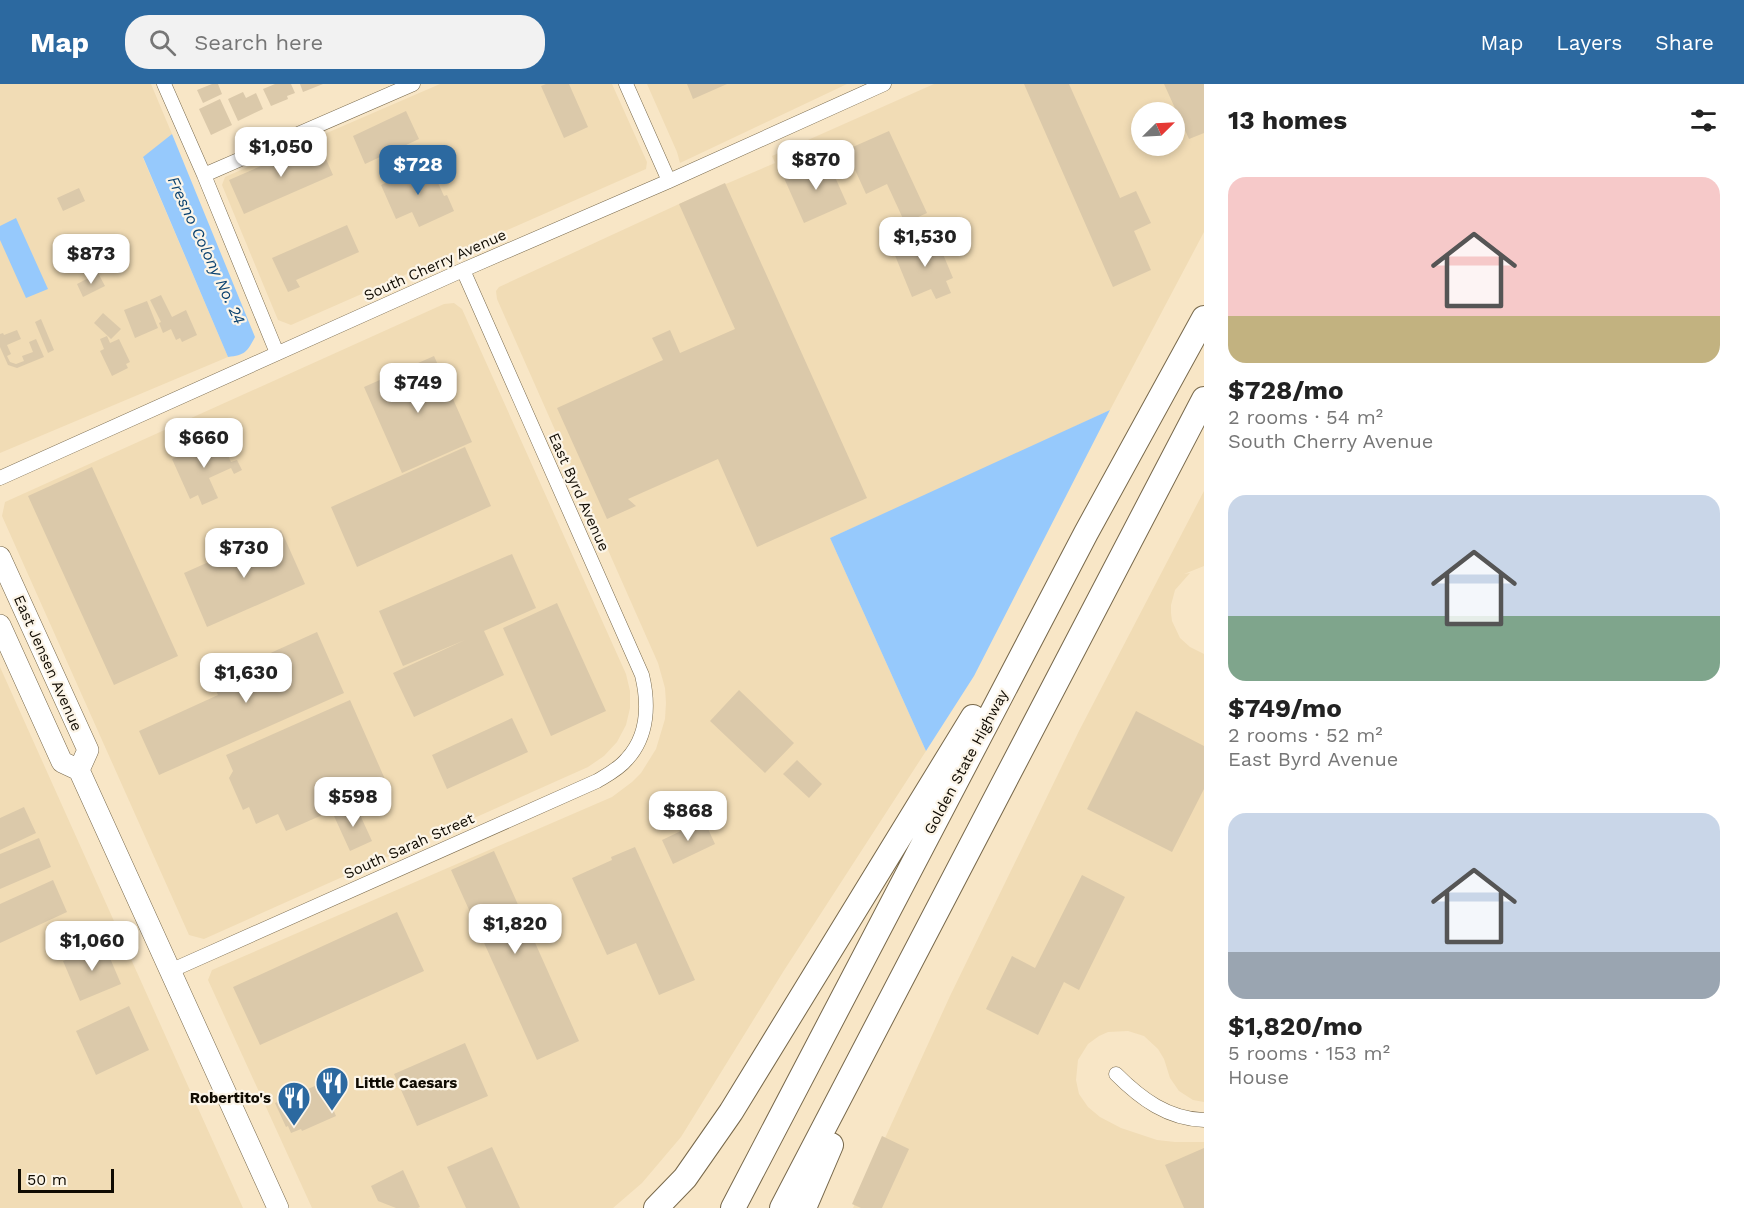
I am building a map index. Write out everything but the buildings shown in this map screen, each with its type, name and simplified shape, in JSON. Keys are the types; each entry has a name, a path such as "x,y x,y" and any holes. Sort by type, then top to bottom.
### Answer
{"highway":[{"name":"Golden State Highway","path":"733,1208 1086,533 1204,318"},
{"path":"782,1208 1204,399"},
{"path":"656,1208 685,1178 731,1112 1086,533"},
{"path":"804,1208 884,1015"}],"main road":[{"name":"East Jensen Avenue","path":"0,557 88,750 79,770"},
{"name":"East Jensen Avenue","path":"0,626 62,762 79,770 278,1208"}],"street":[{"path":"164,84 277,353"},
{"path":"204,175 413,84"},
{"path":"626,84 669,181"},
{"name":"South Cherry Avenue","path":"0,478 462,270 669,181 884,84"},
{"name":"East Byrd Avenue","path":"462,270 642,675 647,706 643,730"},
{"name":"South Sarah Street","path":"170,971 597,781 616,770 626,760 639,741 643,730"},
{"path":"1116,1074 1146,1101 1162,1110 1182,1118 1204,1120"}],"shaded area":[{"path":"0,84 151,84 172,134 143,158 228,357 0,453"},
{"path":"440,84 612,84 647,162 646,169 291,325 278,320 222,185 225,177"},
{"path":"647,84 847,84 680,163"},
{"path":"934,84 1204,84 1204,232 1110,410 830,538 926,751 783,972 681,1137 642,1183 613,1208 312,1208 208,980 212,970 612,797 641,773 656,749 665,719 665,688 658,663 497,299 496,291 499,287 679,204 775,163 772,156"},
{"path":"454,303 462,309 626,674 630,691 630,708 626,725 617,742 604,756 588,767 204,939 189,935 2,516 5,502 444,304"},
{"path":"1204,491 1204,566 1184,574 1190,573 1175,590 1171,613 1180,638 1190,647 1204,654 1204,1102 1193,1100 1179,1091 1170,1078 1158,1049 1144,1036 1128,1031 1108,1032 1088,1044 1078,1060 1076,1080 1079,1094 1088,1107 1100,1117 1121,1128 1157,1140 1204,1142 1204,1208 853,1208 950,996 1079,731"},
{"path":"0,667 170,1046 243,1208 0,1208"}],"water":[{"name":"Fresno Colony No. 24","path":"172,134 255,337 242,354 228,357 143,157"},
{"path":"16,218 48,289 26,298 0,240 0,226"},
{"path":"1110,410 974,676 926,751 830,538"}],"place":[{"name":"Little Caesars","path":"332,1112"},
{"name":"Robertito's","path":"294,1127"}]}
